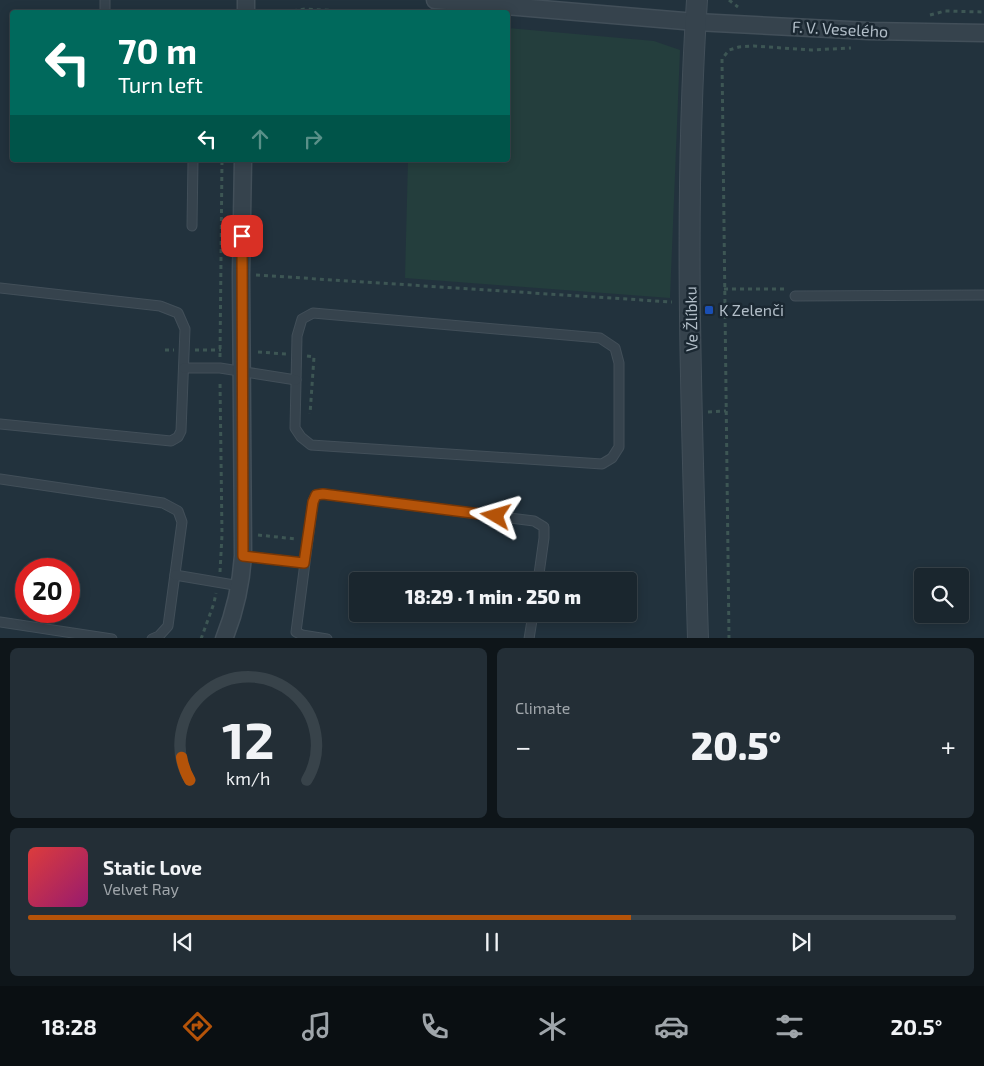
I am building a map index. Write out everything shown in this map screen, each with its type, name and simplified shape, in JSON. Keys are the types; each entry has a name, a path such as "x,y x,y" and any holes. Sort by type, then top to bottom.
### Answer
{"street":[{"path":"435,0 696,22"},
{"name":"Ve Žlíbku","path":"697,0 690,210 692,412 698,638"},
{"name":"F. V. Veselého","path":"696,22 869,31 984,33"},
{"path":"224,638 235,610 243,556 241,274 243,162"}],"lane":[{"path":"192,226 193,162"},
{"path":"0,288 160,306 178,313 185,329 181,431 178,437 171,441 0,424"},
{"path":"795,296 984,295"},
{"path":"313,313 600,338 615,348 619,363 619,447 612,458 602,464 311,445 301,437 295,428 296,380 297,336 302,319 313,313"},
{"path":"184,368 242,370 296,380"},
{"path":"0,479 163,503 178,511 182,522 168,626 159,636 152,638"},
{"path":"327,638 302,635 296,632 304,563 313,502 316,495 323,494 534,521 544,526 539,572"},
{"path":"243,556 304,563"},
{"path":"175,575 240,586"},
{"path":"0,622 112,638"},
{"path":"529,638 532,622"}],"path":[{"path":"298,10 323,10"},
{"path":"729,638 722,59 729,50 738,47 754,46 811,50 853,48"},
{"path":"201,638 214,602 218,582 222,535 220,368 222,162"},
{"path":"221,273 672,302 673,311"},
{"path":"724,289 788,289 795,296"},
{"path":"708,412 726,411"},
{"path":"222,535 308,541"}],"green space":[{"path":"510,28 654,41 680,50 670,298 405,278 408,162 510,162"}],"place":[{"name":"K Zelenči","path":"709,310"}],"route":[{"path":"242,236 243,556 304,563 313,502 316,495 323,494 496,516"}]}
